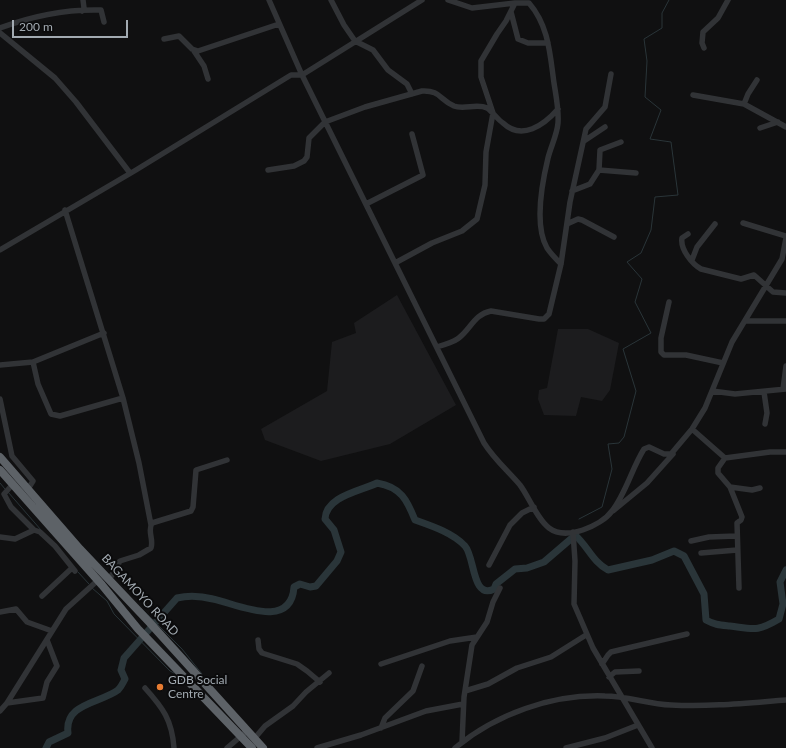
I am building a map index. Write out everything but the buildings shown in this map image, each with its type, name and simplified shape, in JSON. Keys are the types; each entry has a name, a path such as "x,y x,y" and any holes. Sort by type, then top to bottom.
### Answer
{"highway":[{"name":"BAGAMOYO ROAD","path":"0,457 109,580 163,637 244,734 252,748"},
{"name":"BAGAMOYO ROAD","path":"0,470 138,629 244,734 254,739 263,748"}],"street":[{"path":"82,11 84,8 83,0"},
{"path":"269,0 278,24 302,75 484,443 493,458 520,486 549,528 563,532 572,532 599,524 612,511 647,483 692,429 705,408 732,342 766,285 784,260 786,237 743,223"},
{"path":"331,0 344,25 355,41 373,50 388,70 407,84 412,94"},
{"path":"0,250 291,76 302,75 422,0"},
{"path":"448,0 472,8 503,2 515,3 524,1 529,3 539,16 548,43 558,109 557,133 548,157 540,218 541,229 546,246 561,264"},
{"path":"704,48 702,43 703,32 718,18 728,0"},
{"path":"395,263 432,243 462,231 477,219 484,189 486,152 493,113 481,77 481,61 515,3"},
{"path":"0,28 22,20 70,11 101,10 104,22"},
{"path":"511,12 518,39 528,43 548,43"},
{"path":"194,51 224,43 278,24"},
{"path":"0,33 55,78 76,102 130,173"},
{"path":"164,39 179,36 194,51 204,66 208,79"},
{"path":"437,347 459,338 478,317 485,312 544,319 549,314 561,264 572,191 586,130 605,107 611,74"},
{"path":"744,104 748,94 757,80"},
{"path":"268,170 294,166 304,161 309,138 325,122 352,111 430,90 437,93 455,106 481,106 488,109 503,124 512,130 520,132 539,126 558,109"},
{"path":"693,95 744,104 786,127"},
{"path":"760,128 778,122"},
{"path":"584,141 605,127"},
{"path":"366,204 422,177 423,173 412,134"},
{"path":"572,191 590,184 600,170 600,150 621,142"},
{"path":"600,170 636,173"},
{"path":"66,210 123,398 142,477 150,525 151,548 138,555 120,561 109,580"},
{"path":"567,224 578,219 582,220 614,237"},
{"path":"692,260 697,248 715,224"},
{"path":"688,234 682,238 682,243 685,251 701,269 739,278 754,275 773,292 786,293"},
{"path":"669,302 661,338 661,352 664,355 686,355 723,363"},
{"path":"745,321 786,321"},
{"path":"0,365 34,362 104,333"},
{"path":"34,362 38,384 51,414 54,416 60,416 123,398"},
{"path":"712,391 734,394 784,389 786,366"},
{"path":"764,392 767,413 765,424"},
{"path":"0,400 12,456 33,481 28,489"},
{"path":"692,429 725,458"},
{"path":"612,511 644,449 650,447 668,454 674,452"},
{"path":"739,588 736,523 741,520 742,517 730,488 718,473 718,468 725,458 770,452 786,452"},
{"path":"150,525 154,521 191,510 194,503 196,470 227,460"},
{"path":"13,484 2,492 11,507 34,530 45,536 73,569 42,596"},
{"path":"730,488 752,490 760,488"},
{"path":"489,565 510,525 522,513 534,507"},
{"path":"0,537 15,539 34,530"},
{"path":"572,532 575,561 574,604 586,635 609,677 652,748"},
{"path":"691,541 709,537 736,536"},
{"path":"701,553 737,550"},
{"path":"0,711 7,703 66,609 97,580"},
{"path":"462,742 463,704 472,644 487,622 493,602 500,588"},
{"path":"0,612 16,609 27,622 52,631"},
{"path":"602,664 611,652 687,634"},
{"path":"465,691 488,684 517,668 551,658 586,635"},
{"path":"381,664 450,641 477,636"},
{"path":"7,703 30,702 43,698 47,682 57,666 47,640"},
{"path":"258,640 259,649 262,653 297,664 320,682"},
{"path":"381,728 385,718 413,691 422,666"},
{"path":"609,677 615,672 639,671"},
{"path":"254,739 265,726 293,706 306,692 320,682 329,673"},
{"path":"145,688 167,715 172,728 174,748"},
{"path":"455,748 462,742 505,717 534,706 585,696 621,697 669,705 716,706 786,700"},
{"path":"317,748 361,735 426,711 463,704"},
{"path":"566,748 606,738 638,725"},
{"path":"227,748 244,734"}],"shaded area":[{"path":"397,295 456,405 390,444 321,461 265,440 261,429 327,391 332,342 356,333 354,323"},
{"path":"558,329 588,329 619,343 610,390 602,401 581,397 576,416 544,415 538,399 539,390 547,388"}],"waterway":[{"path":"579,519 602,507 612,469 608,444 619,443 624,437 636,391 623,349 651,333 635,302 642,279 627,262 641,253 651,230 655,197 678,195 671,142 650,139 661,110 645,97 647,61 644,39 662,28 662,13 669,0"},
{"path":"0,483 5,489"},
{"path":"46,748 49,742 68,733 68,723 72,715 78,710 85,705 119,689 125,679 121,670 124,658 177,598 190,596 204,597 248,609 273,611 283,608 291,600 294,587 300,584 310,587 316,586 337,561 341,552 334,530 325,519 327,511 331,505 345,495 377,483 397,491 406,501 415,520 435,527 460,541 468,551 478,583 487,591 494,589 496,584 515,569 527,568 544,562 576,536 594,559 608,570 652,560 674,551 684,556 704,594 706,620 720,625 760,628 779,619 783,604 780,582 786,570"},
{"path":"8,492 41,530"},
{"path":"78,572 89,584"},
{"path":"92,588 107,601 114,614 170,671 174,673"},
{"path":"141,608 182,649 202,674"}],"place":[{"name":"GDB Social Centre","path":"160,687"}]}
